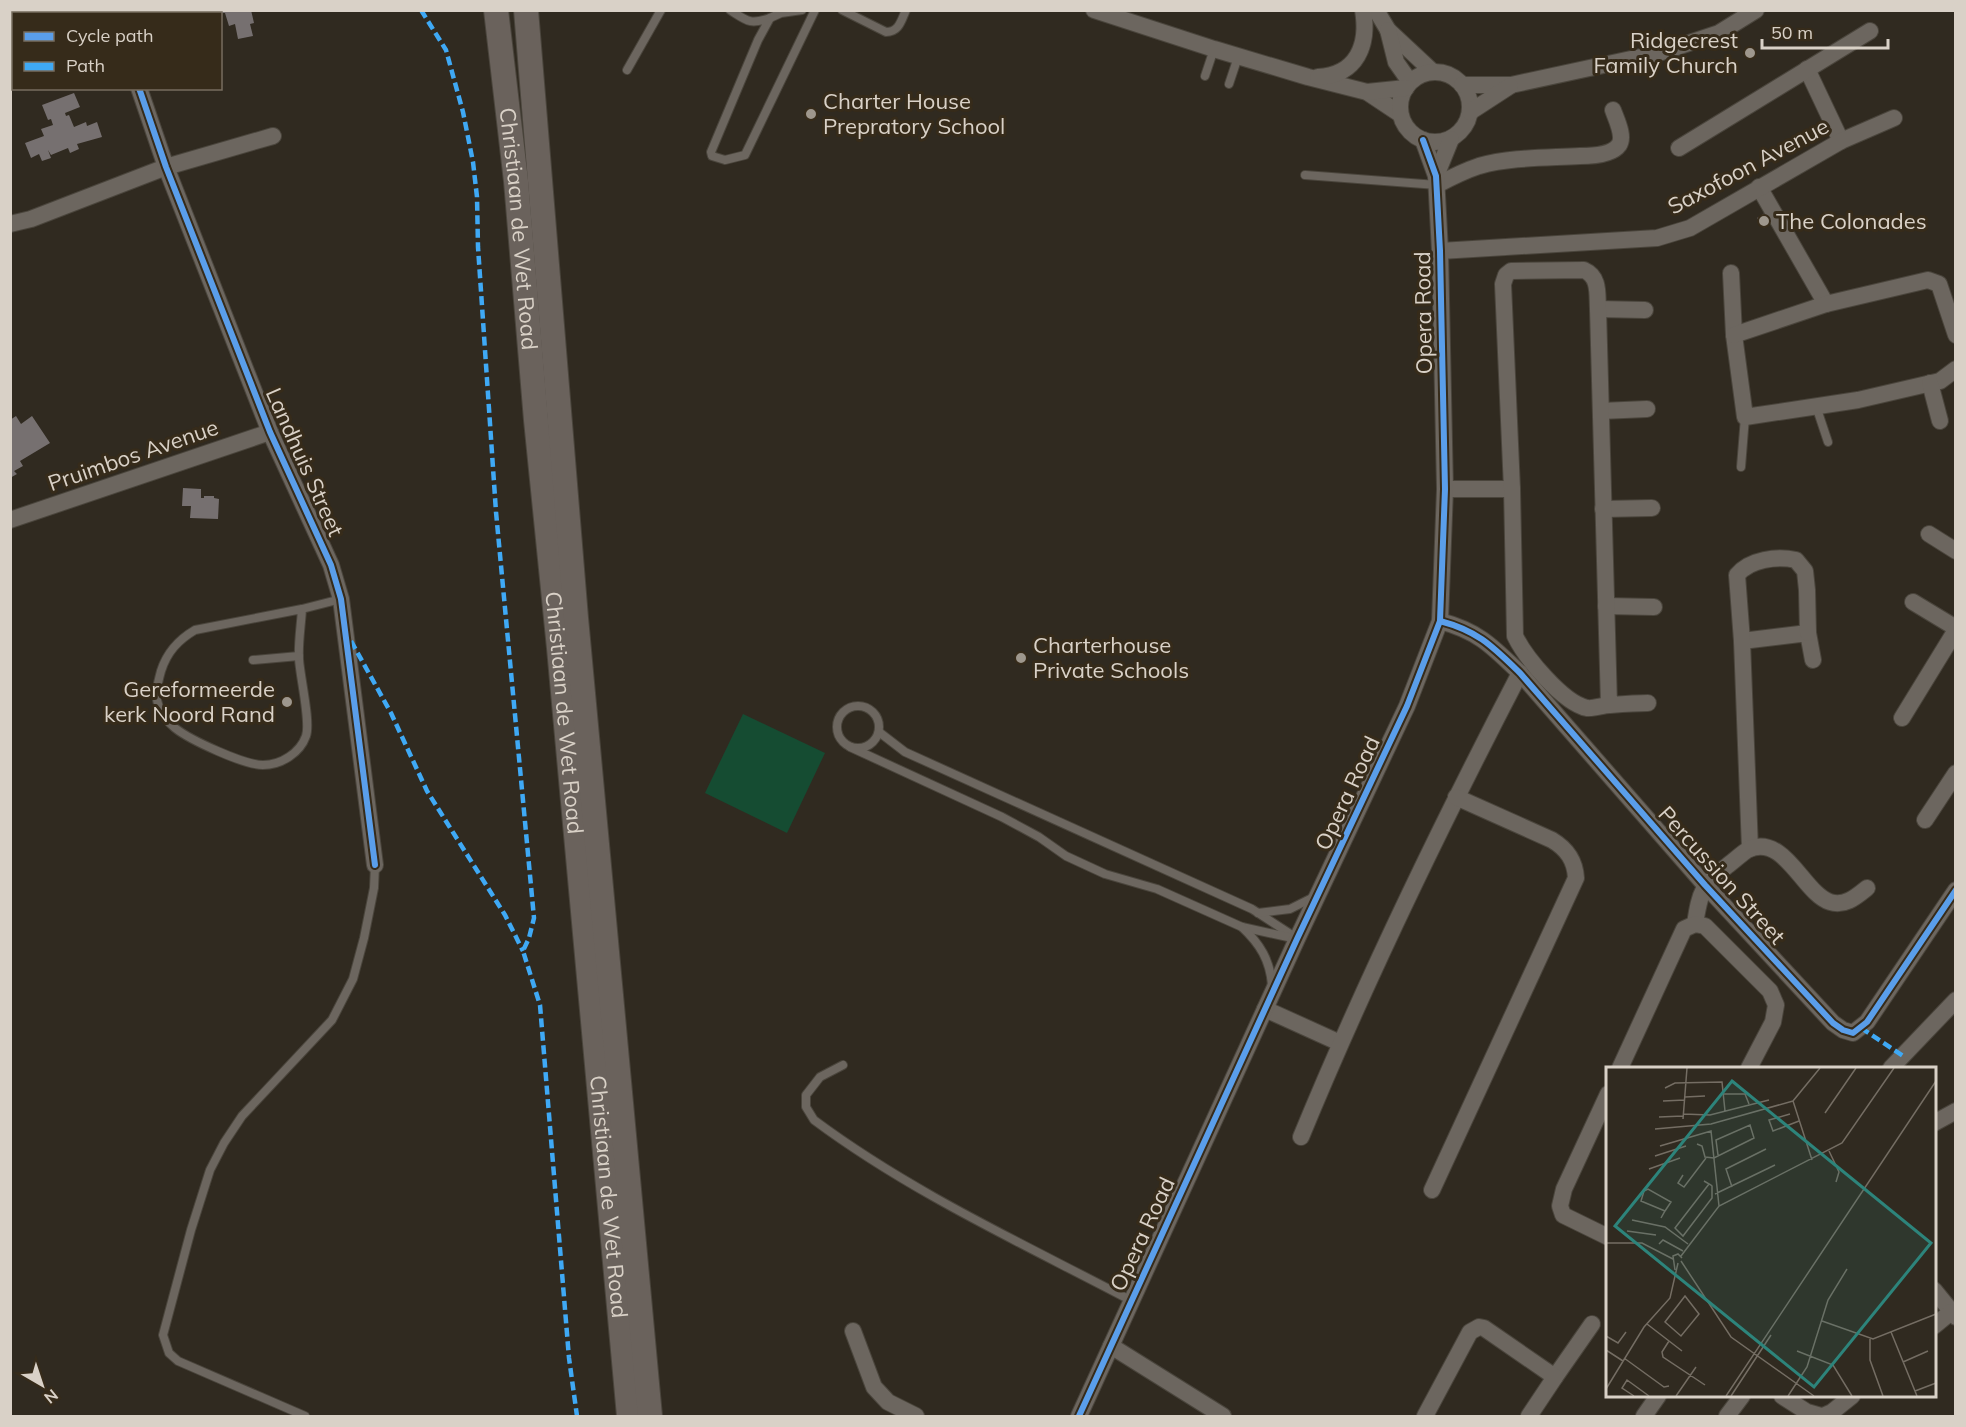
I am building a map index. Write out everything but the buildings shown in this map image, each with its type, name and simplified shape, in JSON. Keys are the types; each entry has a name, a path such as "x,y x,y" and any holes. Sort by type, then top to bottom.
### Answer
{"main road":[{"name":"Christiaan de Wet Road","path":"496,10 516,181 537,432 630,1416"},
{"name":"Christiaan de Wet Road","path":"526,10 576,618 650,1416"}],"street":[{"path":"1094,10 1238,57 1308,78 1367,92 1400,114"},
{"path":"1308,78 1336,74 1358,56 1364,41 1363,10"},
{"path":"1376,10 1388,30 1433,72"},
{"path":"1462,85 1511,85 1659,53 1719,33 1756,10"},
{"path":"1388,30 1396,62 1408,85"},
{"path":"1678,148 1870,31"},
{"path":"1807,69 1841,141"},
{"path":"1433,72 1442,72 1452,76 1462,85 1470,104 1465,126 1450,139 1434,142 1423,140 1413,134 1405,126 1400,114 1400,102 1408,85 1419,76 1433,72"},
{"path":"1367,92 1408,85"},
{"path":"1470,112 1511,85"},
{"name":"Landhuis Street","path":"140,90 166,167 270,432 331,565 341,599 375,865"},
{"path":"1436,181 1480,166 1516,160 1594,156 1613,150 1619,147 1621,141 1621,133 1613,110"},
{"name":"Saxofoon Avenue","path":"1440,252 1657,238 1690,228 1841,141 1894,118"},
{"path":"10,224 31,219 166,167 273,136"},
{"name":"Opera Road","path":"1436,181 1450,139"},
{"name":"Opera Road","path":"1079,1416 1297,939 1407,706 1440,621 1444,489 1440,252 1436,181 1423,140"},
{"path":"1759,187 1826,304"},
{"path":"1609,705 1598,309 1595,279 1592,274 1584,270 1511,271 1506,275 1503,284 1512,489 1515,636 1533,664 1566,696 1579,705 1589,708 1648,703"},
{"path":"1731,273 1734,335 1745,417 1858,400 1940,381 1956,369"},
{"path":"1734,335 1826,304 1928,280 1939,284 1956,334"},
{"path":"1598,309 1645,310"},
{"path":"1930,383 1940,422"},
{"path":"1601,411 1647,409"},
{"name":"Pruimbos Avenue","path":"10,520 270,432"},
{"path":"1444,489 1512,489"},
{"path":"1603,509 1652,508"},
{"path":"1929,534 1956,551"},
{"path":"1750,849 1742,641 1737,575 1743,568 1754,562 1789,558 1797,560 1805,571 1808,633 1813,660"},
{"path":"1902,718 1950,651 1956,629 1913,602"},
{"path":"1606,606 1654,607"},
{"name":"Percussion Street","path":"1440,621 1459,626 1491,644 1520,673 1705,885 1833,1023 1843,1030 1852,1033 1868,1022 1956,890"},
{"path":"1742,641 1808,633"},
{"path":"1301,1137 1340,1043 1456,797 1520,673"},
{"path":"1925,820 1956,773"},
{"path":"1432,1190 1576,878 1575,866 1564,847 1456,797"},
{"path":"1695,924 1698,904 1705,885 1750,849 1772,850 1787,859 1811,888 1830,902 1845,903 1867,888"},
{"path":"1620,1067 1684,929 1695,924 1705,926 1770,992 1776,1005 1773,1023 1750,1067"},
{"path":"1892,1067 1956,1000"},
{"path":"1265,1009 1340,1043"},
{"path":"1606,1098 1564,1189 1560,1206 1563,1215 1606,1236"},
{"path":"1936,1122 1956,1111"},
{"path":"1936,1291 1953,1314 1936,1325"},
{"path":"1529,1416 1592,1324"},
{"path":"1425,1416 1470,1332 1479,1327 1484,1328 1555,1377"},
{"path":"854,1331 874,1387 888,1402 916,1416"},
{"path":"1111,1346 1223,1416"},
{"path":"1644,1416 1657,1397"},
{"path":"1727,1416 1741,1397"},
{"path":"1785,1397 1807,1412 1822,1416 1832,1412 1850,1397"}],"lane":[{"path":"627,69 662,10"},
{"path":"730,10 756,23 773,14 802,10"},
{"path":"773,14 758,40 713,145 712,156 718,159 734,159 745,154 815,10"},
{"path":"843,11 879,29 893,32 906,10"},
{"path":"1205,76 1214,49"},
{"path":"1229,84 1238,57"},
{"path":"1305,175 1436,181"},
{"path":"1816,405 1828,442"},
{"path":"1741,467 1745,417"},
{"path":"302,609 299,656 307,730 297,750 286,760 262,765 221,753 174,728 157,705 157,686 163,664 181,638 195,630 341,599"},
{"path":"254,660 299,656"},
{"path":"850,747 858,749 871,744 879,732 878,718 869,708 849,707 839,717 837,731 844,744 850,747 1002,817 1039,837 1066,856 1106,874 1157,890 1242,927 1297,939"},
{"path":"879,732 905,752 1258,913 1297,939"},
{"path":"305,1416 177,1362 169,1353 163,1335 191,1230 210,1170 219,1152 242,1116 332,1020 353,979 374,888 375,865"},
{"path":"1258,913 1290,909 1318,895"},
{"path":"1242,927 1257,941 1266,956 1271,971 1273,991"},
{"path":"843,1065 820,1077 806,1095 806,1107 814,1120 914,1185 994,1230 1132,1301"}],"green space":[{"path":"743,714 825,753 787,833 705,793"}],"marked path":[{"path":"421,10 446,50 463,112 477,197 478,247 496,512 534,918 523,951 540,1005 569,1358 577,1416"},
{"path":"351,641 391,713 427,791 505,915 523,951"},
{"path":"1861,1028 1903,1056"}],"cycle path":[{"path":"140,90 166,167 270,432 331,565 341,599 375,865"},
{"path":"1079,1416 1297,939 1407,706 1440,621 1445,489 1440,251 1436,176 1423,140"},
{"path":"1440,621 1475,635 1520,673 1705,885 1833,1023 1843,1030 1853,1033 1867,1022 1956,890"}],"place":[{"name":"Ridgecrest Family Church","path":"1750,53"},
{"name":"Charter House Prepratory School","path":"811,114"},
{"name":"The Colonades","path":"1764,221"},
{"name":"Charterhouse Private Schools","path":"1021,658"},
{"name":"Gereformeerde kerk Noord Rand","path":"287,702"}]}
